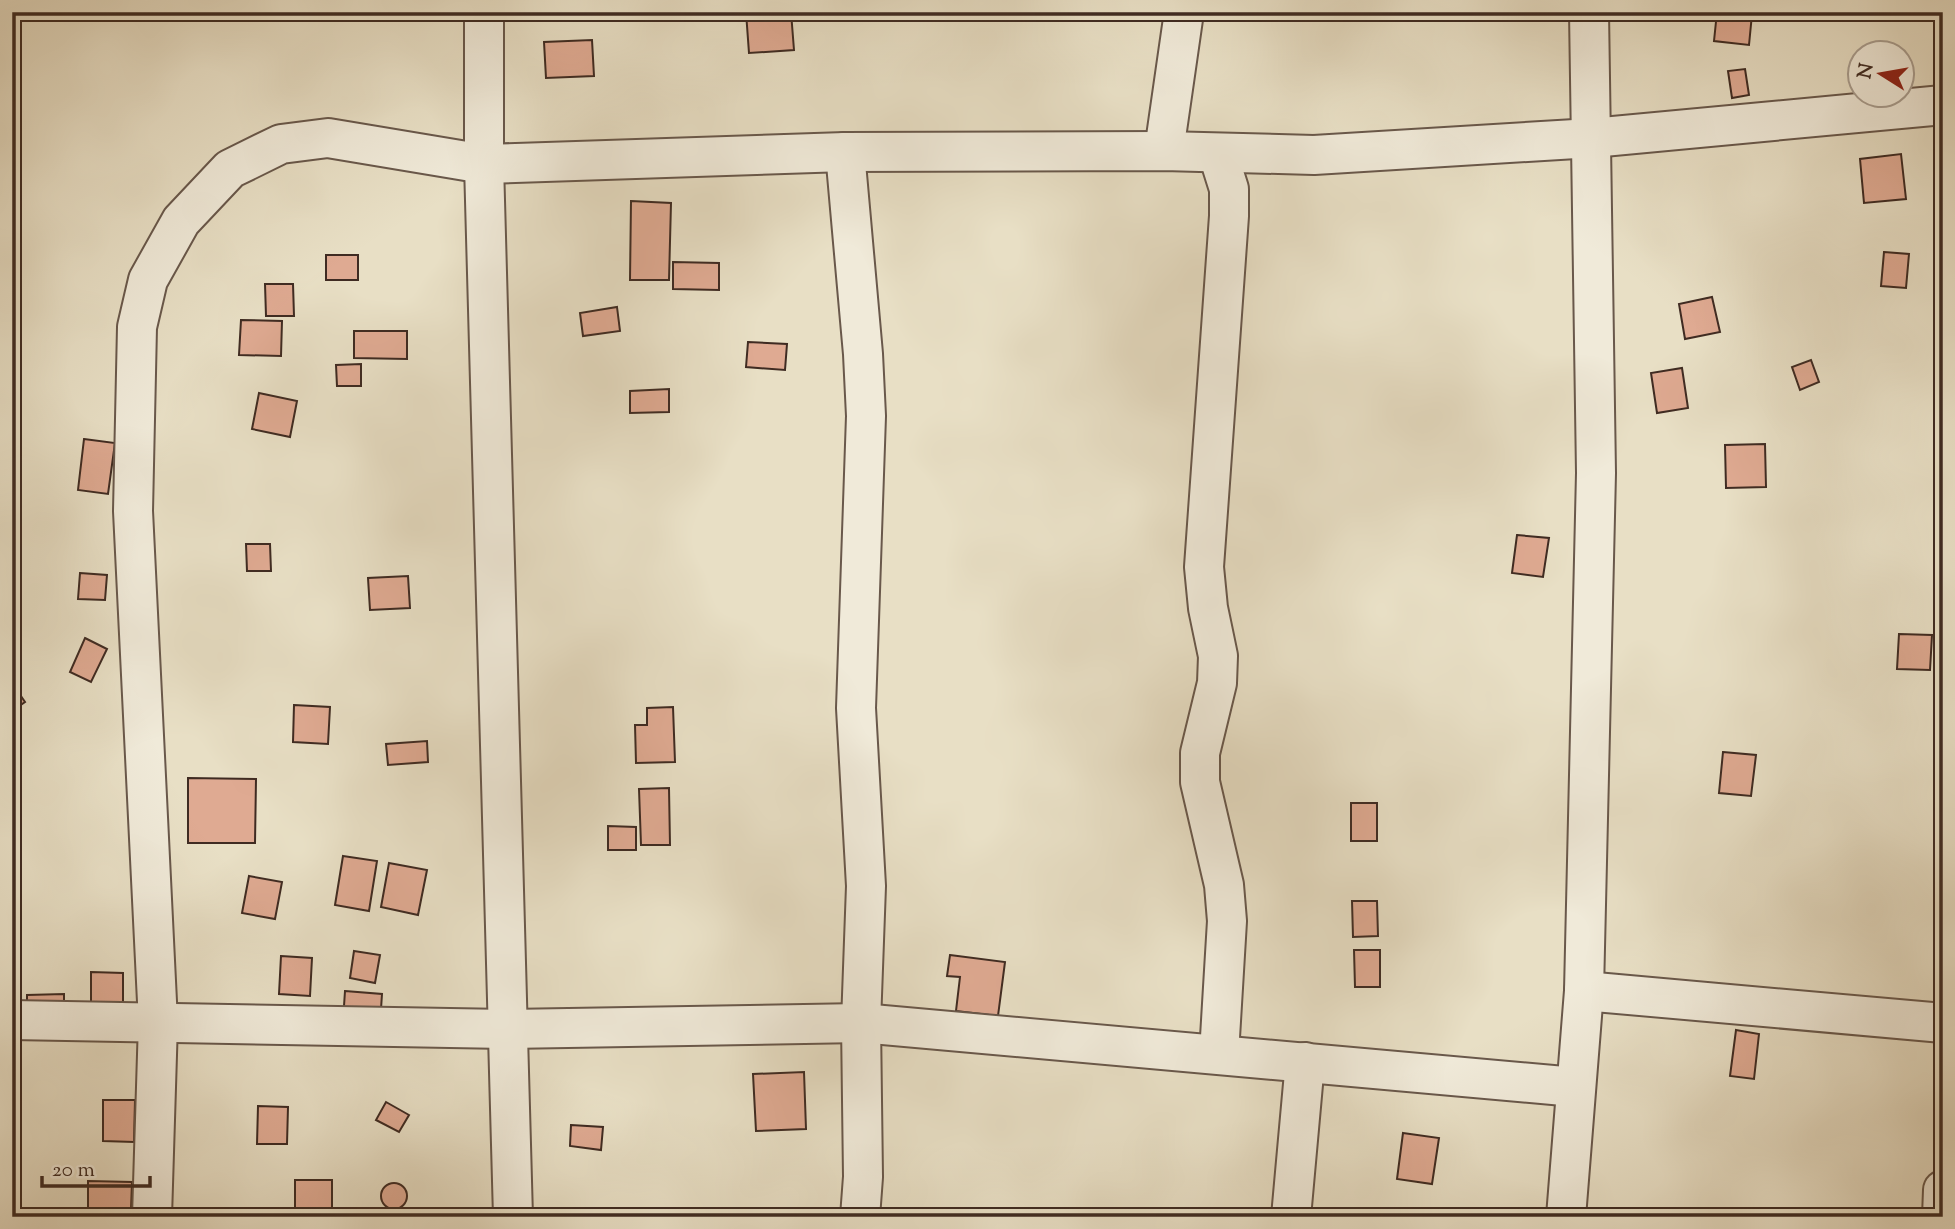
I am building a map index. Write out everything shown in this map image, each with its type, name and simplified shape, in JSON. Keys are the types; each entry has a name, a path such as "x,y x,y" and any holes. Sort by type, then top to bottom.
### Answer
{"street":[{"path":"484,12 484,164 513,1217"},
{"path":"1164,151 1184,12"},
{"path":"1566,1217 1584,991 1596,473 1589,12"},
{"path":"152,1217 158,1022 133,511 137,327 148,280 180,221 230,169 281,144 328,138 484,164 845,152 1164,151 1314,155 1592,138 1943,105"},
{"path":"845,152 866,416 856,708 866,886 861,1023 863,1177 860,1217"},
{"path":"1218,154 1228,189 1229,216 1204,567 1208,608 1218,656 1217,683 1200,753 1200,782 1224,885 1227,921 1219,1054"},
{"path":"1584,991 1943,1023"},
{"path":"12,1020 506,1028 861,1023 1575,1087"},
{"path":"1291,1217 1305,1062"},
{"path":"1942,1217 1943,1190"}],"building":[{"path":"746,12 791,12 794,50 749,53"},
{"path":"1717,12 1752,14 1749,45 1714,41"},
{"path":"592,40 594,76 546,78 544,42"},
{"path":"1745,69 1749,95 1732,98 1728,71"},
{"path":"1901,154 1906,199 1864,203 1860,159"},
{"path":"631,201 671,203 669,280 630,280"},
{"path":"1884,252 1909,254 1906,288 1881,286"},
{"path":"326,255 358,255 358,280 326,280"},
{"path":"673,262 719,263 719,290 673,289"},
{"path":"265,284 293,284 294,316 266,316"},
{"path":"1712,297 1720,332 1685,339 1679,304"},
{"path":"617,307 620,331 583,336 580,313"},
{"path":"241,320 282,321 281,356 239,355"},
{"path":"354,331 407,331 407,359 354,358"},
{"path":"748,342 787,344 785,370 746,367"},
{"path":"1811,360 1819,382 1800,390 1792,367"},
{"path":"361,364 361,386 337,386 336,365"},
{"path":"1682,368 1688,408 1657,413 1651,373"},
{"path":"669,389 669,412 630,413 630,391"},
{"path":"259,393 297,401 290,437 252,429"},
{"path":"84,439 115,443 108,494 78,490"},
{"path":"1765,444 1766,487 1726,488 1725,445"},
{"path":"1517,535 1549,538 1543,577 1512,573"},
{"path":"246,544 270,544 271,571 247,571"},
{"path":"80,573 107,575 105,600 78,599"},
{"path":"408,576 410,608 370,610 368,578"},
{"path":"1899,634 1932,635 1930,670 1897,669"},
{"path":"85,638 107,649 91,682 70,672"},
{"path":"12,683 25,702 12,711"},
{"path":"294,705 330,707 328,744 293,742"},
{"path":"673,707 675,762 636,763 635,725 647,725 647,708"},
{"path":"427,741 428,762 388,765 386,744"},
{"path":"1723,752 1756,755 1751,796 1719,793"},
{"path":"188,778 256,779 255,843 188,843"},
{"path":"669,788 670,845 641,845 639,789"},
{"path":"1351,803 1377,803 1377,841 1351,841"},
{"path":"608,826 636,827 636,850 608,850"},
{"path":"343,856 377,861 369,911 335,905"},
{"path":"389,863 427,870 418,915 381,907"},
{"path":"249,876 282,882 275,919 242,913"},
{"path":"1352,901 1377,901 1378,936 1353,937"},
{"path":"1354,950 1380,950 1380,987 1355,987"},
{"path":"354,951 380,955 375,983 350,978"},
{"path":"950,955 1005,962 998,1016 956,1011 960,977 947,976"},
{"path":"281,956 312,958 310,996 279,994"},
{"path":"91,972 123,973 123,1006 91,1005"},
{"path":"345,991 382,994 380,1024 343,1021"},
{"path":"64,994 64,1018 27,1018 27,995"},
{"path":"1736,1030 1759,1034 1754,1079 1730,1076"},
{"path":"804,1072 806,1129 756,1131 753,1074"},
{"path":"103,1100 135,1100 134,1142 103,1141"},
{"path":"386,1102 409,1115 399,1132 376,1120"},
{"path":"258,1106 288,1107 287,1144 257,1144"},
{"path":"571,1125 603,1127 601,1150 570,1146"},
{"path":"1403,1133 1439,1138 1432,1184 1397,1179"},
{"path":"295,1180 332,1180 332,1217 295,1217"},
{"path":"88,1181 132,1182 131,1210 88,1209"},
{"path":"394,1183 403,1187 407,1196 403,1205 394,1209 385,1205 381,1196 385,1187"}]}
